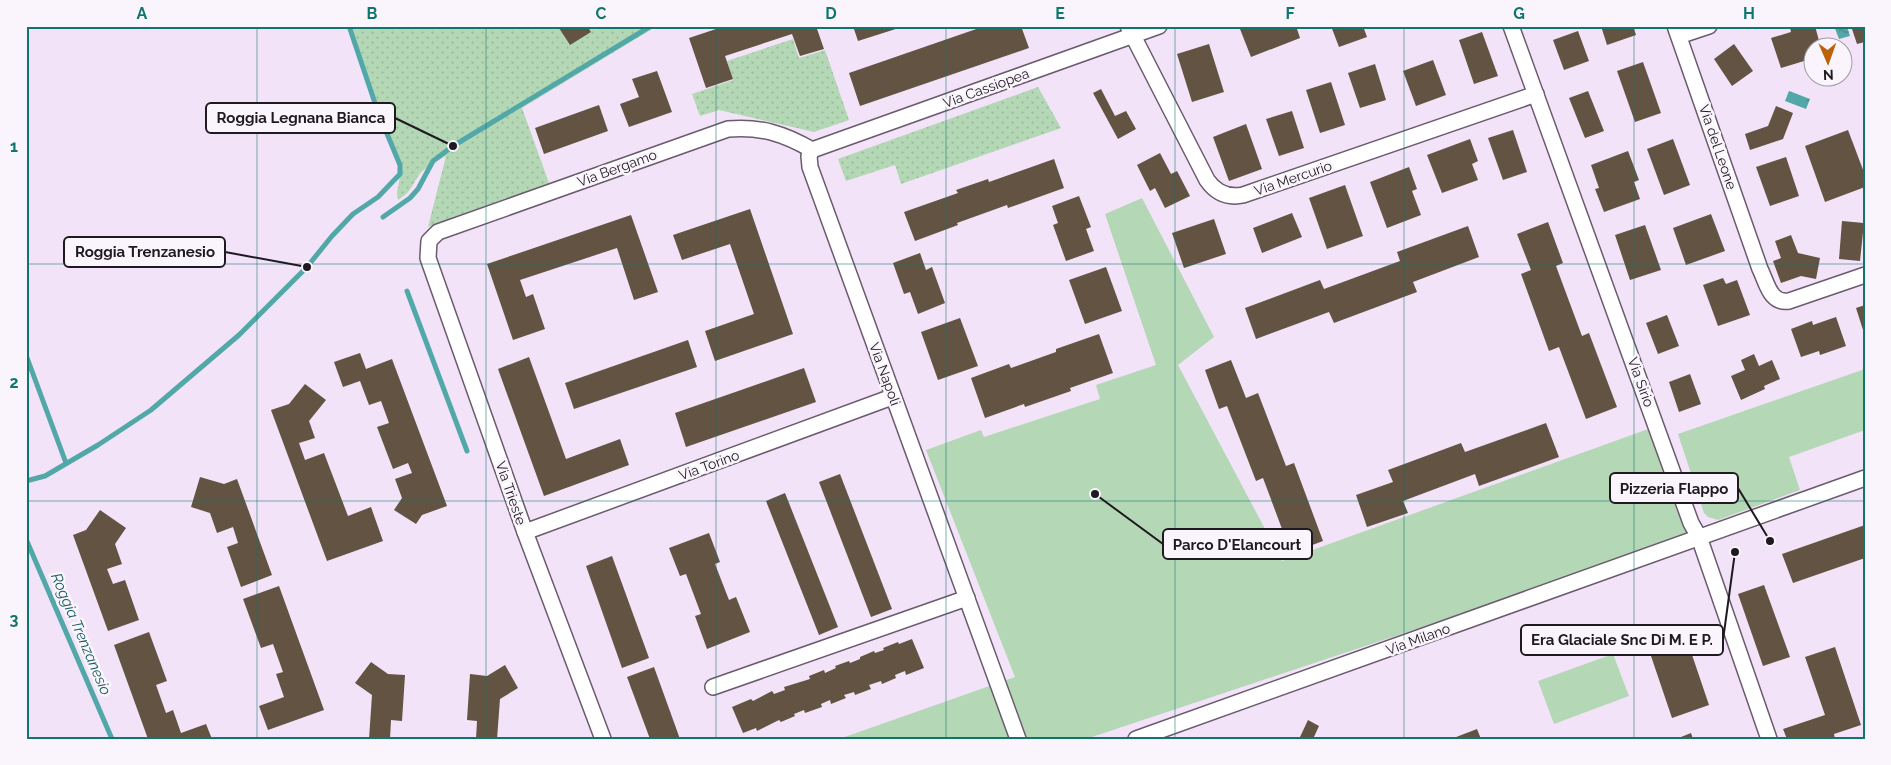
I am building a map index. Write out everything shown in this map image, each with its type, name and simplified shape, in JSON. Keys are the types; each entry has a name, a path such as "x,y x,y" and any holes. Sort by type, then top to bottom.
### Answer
{"street":[{"name":"Via Cassiopea","path":"812,150 1130,31 1159,26"},
{"name":"Via Sirio","path":"1511,26 1691,523 1699,537 1769,739"},
{"path":"1677,31 1709,26"},
{"name":"Via Mercurio","path":"1130,31 1208,180 1218,192 1231,196 1243,195 1536,94"},
{"name":"Via del Leone","path":"1677,31 1760,269 1773,296 1778,301 1786,302 1865,275"},
{"name":"Via Bergamo","path":"428,244 431,237 438,232 728,129 752,128 770,131 793,139 812,150"},
{"name":"Via Napoli","path":"812,150 809,160 810,167 892,397 1018,739"},
{"name":"Via Trieste","path":"428,244 428,258 525,532 603,739"},
{"name":"Via Torino","path":"525,532 892,397"},
{"name":"Via Milano","path":"1136,739 1865,478"},
{"path":"713,687 967,598"}],"shaded area":[{"path":"351,26 657,26 522,108 549,183 428,227 446,156 424,170 408,192 398,200 397,193 402,164 380,112"},
{"path":"793,39 799,58 825,50 849,120 814,132 719,110 700,116 692,94 733,80 727,61"},
{"path":"1038,87 1061,128 901,184 895,165 846,181 838,159"},
{"path":"1142,198 1214,337 1178,365 1282,561 1651,428 1693,537 1086,739 839,739 1015,677 926,450 981,430 984,437 1100,399 1096,385 1156,365 1105,214"},
{"path":"1865,369 1865,430 1789,457 1800,490 1718,520 1708,517 1704,513 1678,434"},
{"path":"1613,654 1629,696 1554,724 1538,681"}],"water":[{"path":"1834,26 1847,26 1850,36 1839,38"},
{"path":"1789,91 1810,99 1806,109 1785,101"}],"building":[{"path":"562,26 587,26 591,32 570,45 559,28"},
{"path":"725,26 816,26 824,49 800,56 792,34 725,56 733,79 706,88 689,38"},
{"path":"853,26 902,26 902,27 858,41"},
{"path":"985,26 1021,26 1029,48 860,106 849,73"},
{"path":"1248,26 1296,26 1300,38 1251,57 1240,29"},
{"path":"1331,26 1363,26 1367,37 1339,47"},
{"path":"1601,26 1633,26 1636,35 1607,45"},
{"path":"1796,26 1815,26 1818,38 1804,38 1804,61 1781,68 1771,38 1791,32 1790,28"},
{"path":"1851,26 1865,26 1865,42 1857,44"},
{"path":"1578,31 1589,61 1564,70 1553,40"},
{"path":"1482,32 1498,76 1474,84 1459,40"},
{"path":"1209,44 1224,92 1192,102 1177,54"},
{"path":"1734,44 1753,71 1732,86 1714,59"},
{"path":"1433,60 1446,95 1416,106 1403,71"},
{"path":"1643,62 1661,113 1635,122 1617,71"},
{"path":"1375,64 1386,100 1360,108 1348,73"},
{"path":"657,71 672,112 629,127 620,104 639,97 632,79"},
{"path":"1331,82 1345,125 1320,133 1306,90"},
{"path":"1101,89 1115,116 1126,111 1136,129 1118,139 1093,93"},
{"path":"1588,91 1604,131 1585,138 1569,98"},
{"path":"599,105 608,131 544,154 535,128"},
{"path":"1776,106 1793,113 1783,139 1750,150 1745,134 1768,126"},
{"path":"1292,111 1304,148 1279,156 1266,119"},
{"path":"1246,124 1262,169 1229,181 1213,137"},
{"path":"1513,130 1527,172 1503,180 1488,138"},
{"path":"1848,130 1865,175 1865,187 1825,202 1805,146"},
{"path":"1470,139 1478,161 1472,164 1478,180 1442,193 1427,155"},
{"path":"1673,139 1690,185 1664,195 1647,149"},
{"path":"1628,151 1639,180 1634,182 1640,199 1604,212 1595,189 1599,188 1591,165"},
{"path":"1160,153 1171,174 1177,171 1190,196 1165,208 1155,188 1150,191 1137,165"},
{"path":"1786,157 1799,196 1770,206 1756,167"},
{"path":"1054,159 1064,188 1008,208 1007,205 915,241 904,212 958,193 956,190 988,179 989,182"},
{"path":"1409,167 1417,189 1412,191 1421,215 1387,228 1370,182"},
{"path":"1345,185 1363,236 1327,249 1309,198"},
{"path":"1079,196 1091,227 1086,229 1094,251 1066,261 1053,225 1058,223 1052,206"},
{"path":"750,209 793,334 715,361 705,331 754,314 730,244 682,260 673,235"},
{"path":"1292,213 1302,237 1262,253 1253,228"},
{"path":"1711,214 1725,251 1686,265 1673,228"},
{"path":"631,215 658,292 634,300 617,248 520,280 526,297 533,294 545,329 513,340 487,264"},
{"path":"1214,219 1226,254 1184,268 1172,233"},
{"path":"1842,221 1864,223 1860,261 1839,259"},
{"path":"1548,222 1563,263 1556,266 1582,336 1589,333 1617,407 1586,419 1559,347 1549,351 1521,274 1531,270 1517,234"},
{"path":"1645,225 1661,270 1630,280 1615,235"},
{"path":"1468,226 1479,257 1413,282 1417,292 1334,323 1329,312 1256,339 1245,308 1320,280 1324,289 1400,261 1397,252"},
{"path":"1791,235 1798,253 1820,258 1816,279 1801,276 1781,283 1773,261 1781,258 1775,241"},
{"path":"920,253 926,270 932,267 945,303 918,314 910,292 904,294 893,263"},
{"path":"1106,267 1122,311 1085,324 1069,280"},
{"path":"1723,278 1726,284 1737,280 1750,315 1718,326 1703,285"},
{"path":"1865,305 1865,333 1864,333 1856,308"},
{"path":"1667,315 1679,346 1658,354 1646,323"},
{"path":"1836,317 1846,346 1820,355 1819,351 1801,357 1791,329 1812,321 1813,325"},
{"path":"960,318 978,366 938,380 921,332"},
{"path":"1099,334 1113,373 1070,388 1071,391 1025,407 1024,404 985,418 971,378 1009,364 1011,368 1056,352 1056,349"},
{"path":"688,340 697,367 574,409 565,383"},
{"path":"360,353 366,369 392,359 447,506 422,515 416,524 394,510 402,498 395,479 412,473 408,463 393,469 377,427 389,423 381,401 369,405 360,381 343,387 334,362"},
{"path":"1754,354 1759,366 1772,360 1780,379 1764,386 1765,389 1741,400 1731,376 1745,370 1741,360"},
{"path":"529,357 566,459 620,439 629,465 544,496 498,369"},
{"path":"1231,360 1246,398 1258,393 1286,466 1294,463 1323,541 1291,553 1263,478 1256,481 1227,406 1219,409 1205,370"},
{"path":"804,368 816,402 686,447 675,413"},
{"path":"1690,374 1701,404 1679,412 1669,382"},
{"path":"305,384 326,400 309,421 315,438 299,443 305,460 324,453 348,516 371,507 383,541 327,561 271,410 289,404"},
{"path":"1546,423 1559,457 1479,486 1475,474 1403,501 1408,513 1367,527 1356,495 1393,482 1388,470 1461,443 1465,452"},
{"path":"840,474 892,609 871,617 819,482"},
{"path":"200,477 224,484 237,479 272,575 241,587 227,547 238,543 233,527 217,533 210,513 191,507"},
{"path":"785,493 838,627 819,635 766,501"},
{"path":"100,510 126,528 115,544 122,564 107,569 113,584 125,580 139,620 108,631 73,535 86,530"},
{"path":"1865,525 1865,558 1793,583 1782,554"},
{"path":"709,533 720,562 715,564 729,600 736,597 750,632 707,649 695,616 701,614 686,574 680,576 669,548"},
{"path":"612,556 649,658 622,668 586,566"},
{"path":"1764,585 1790,657 1763,666 1738,594"},
{"path":"279,586 324,710 268,730 259,706 284,697 276,674 283,672 273,644 261,648 243,599"},
{"path":"149,632 167,681 156,685 166,713 173,710 181,733 206,724 212,739 148,739 114,645"},
{"path":"912,639 924,668 906,675 905,671 895,675 896,678 882,684 881,681 869,685 871,689 855,695 854,692 844,695 846,698 831,704 830,700 821,704 822,707 805,713 804,710 781,722 779,720 757,731 756,728 743,733 732,707 751,699 753,701 772,691 774,694 785,690 784,687 810,679 809,676 824,670 825,673 836,668 835,666 849,661 850,663 874,651 875,653 898,642 899,644"},
{"path":"1688,643 1709,705 1672,718 1651,656"},
{"path":"1835,647 1861,725 1834,734 1835,739 1787,739 1783,729 1825,715 1805,657"},
{"path":"371,662 388,674 405,675 402,721 391,720 390,739 369,739 372,695 355,683"},
{"path":"505,665 518,688 500,699 497,739 476,739 477,721 467,720 470,674 487,676"},
{"path":"654,667 680,739 650,739 627,677"},
{"path":"1308,720 1319,726 1313,739 1300,737"},
{"path":"1477,729 1481,739 1451,739"},
{"path":"1691,733 1693,739 1676,739"}],"waterway":[{"name":"Roggia Trenzanesio","path":"26,481 45,476 98,445 151,410 239,335 307,267 353,214 378,197 400,174 400,165 378,112 349,26"},
{"path":"383,217 410,198 418,189 433,161 453,146 651,26"},
{"path":"407,291 467,451"},
{"path":"26,355 66,463"},
{"name":"Roggia Trenzanesio","path":"26,539 112,739"}],"place":[{"name":"Roggia Legnana Bianca","path":"453,146"},
{"name":"Roggia Trenzanesio","path":"307,267"},
{"name":"Parco D'Elancourt","path":"1095,494"},
{"name":"Pizzeria Flappo","path":"1770,541"},
{"name":"Era Glaciale Snc Di M. E P.","path":"1735,552"}]}
